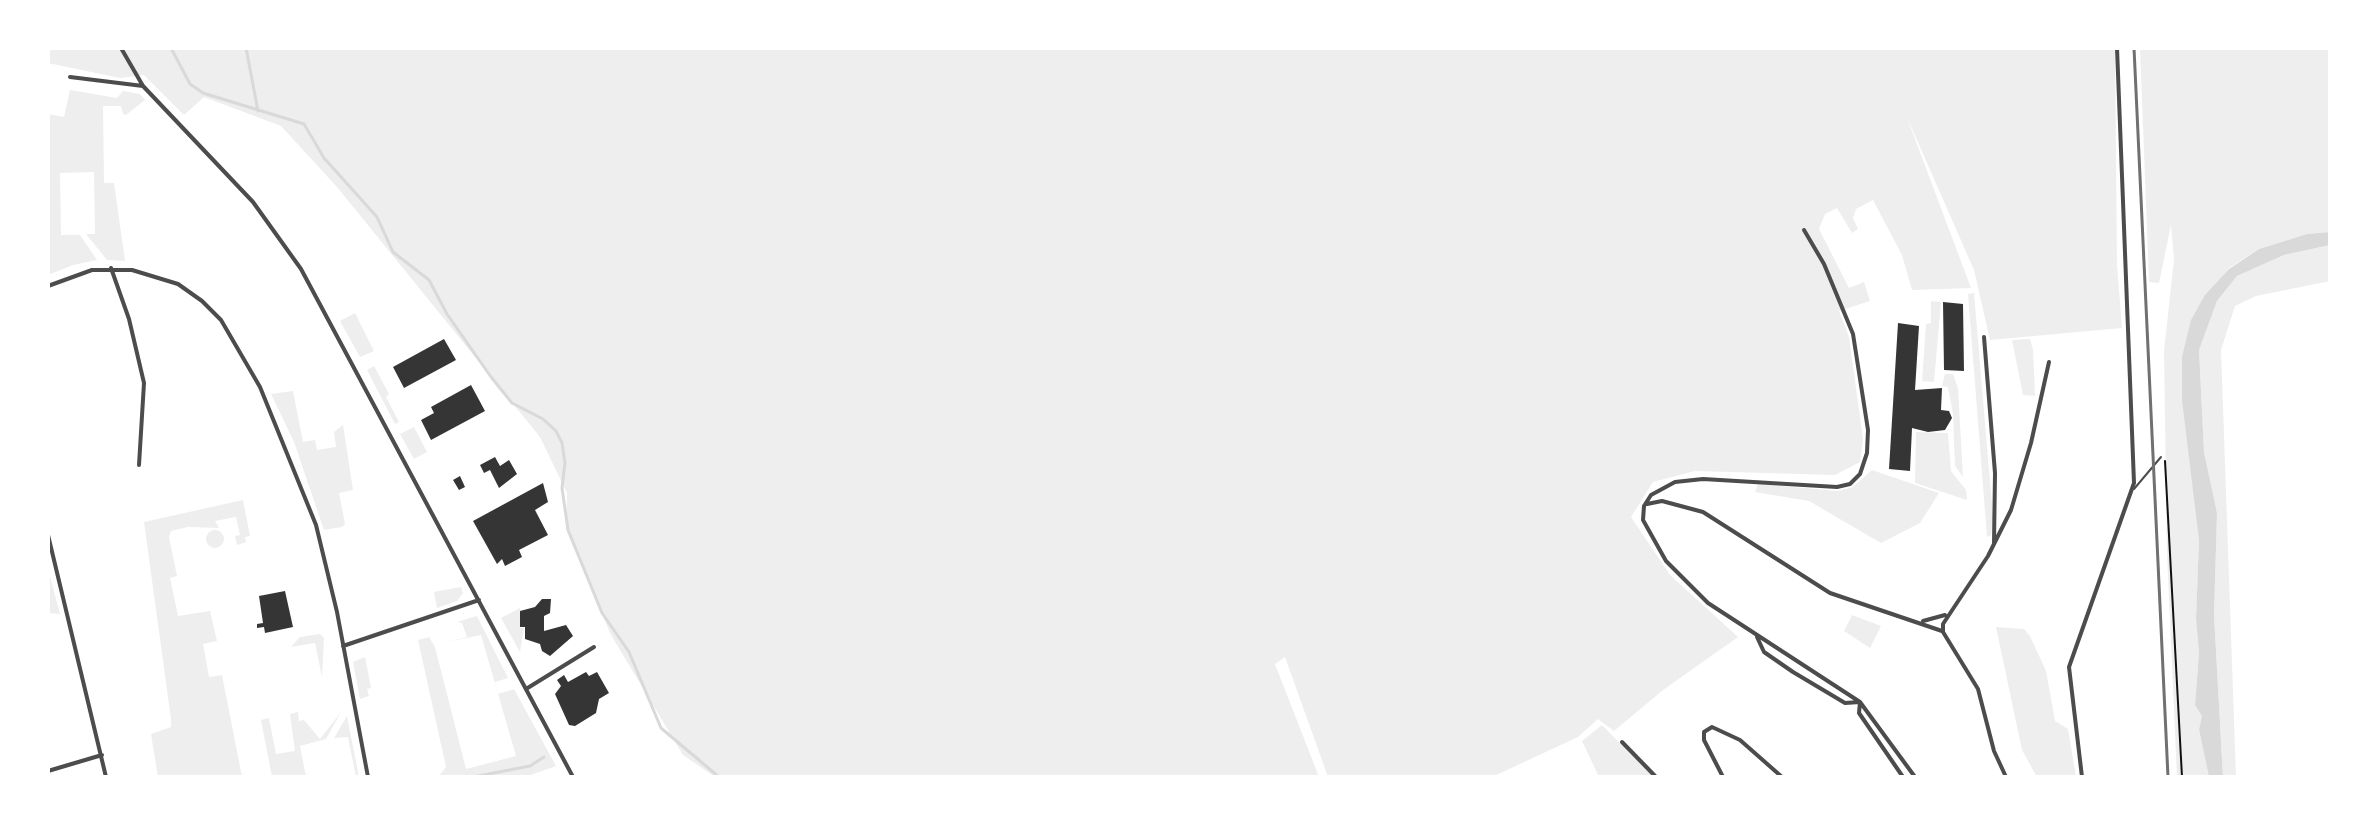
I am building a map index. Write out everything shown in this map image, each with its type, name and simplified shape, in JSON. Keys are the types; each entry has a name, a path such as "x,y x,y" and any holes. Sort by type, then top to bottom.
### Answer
{"street":[{"path":"121,48 143,86 277,232 353,362 573,777"},
{"path":"2082,777 2069,667 2133,489 2117,48"},
{"path":"70,77 143,86"},
{"path":"1804,230 1824,264 1853,334 1868,430 1867,453 1860,474 1850,484 1837,487 1703,479 1675,482 1659,489 1644,506 1642,516 1647,530 1678,575 1719,611 1860,702 1915,777"},
{"path":"48,286 83,272 111,268 143,272 188,290 221,320 281,434 306,495 324,555 368,777"},
{"path":"111,268 129,319 144,383 139,465"},
{"path":"1984,337 1995,473 1994,546"},
{"path":"1943,632 1946,614 1994,546 2023,473 2049,362"},
{"path":"1659,489 1658,496 1662,501"},
{"path":"1644,506 1662,501 1712,517 1835,595 1943,632 1976,684 1994,751 2006,777"},
{"path":"48,535 106,777"},
{"path":"343,646 479,600"},
{"path":"1921,622 1946,614"},
{"path":"1756,636 1762,650 1774,660 1859,713 1903,777"},
{"path":"526,689 594,647"},
{"path":"1848,704 1860,702"},
{"path":"1859,713 1860,702"},
{"path":"1723,777 1704,740 1704,732 1709,728 1723,730 1755,751 1782,777"},
{"path":"1622,742 1656,777"},
{"path":"48,771 102,755"}],"lane":[{"path":"2133,489 2161,457"}],"path":[{"path":"2161,457 2166,465 2182,777"}],"shaded area":[{"path":"48,48 2115,48 2117,265 2122,328 1990,340 1974,270 1906,115 1971,288 1912,290 1902,255 1873,200 1856,209 1853,218 1858,229 1852,233 1837,208 1825,214 1819,229 1849,288 1864,282 1870,301 1839,311 1849,337 1863,439 1860,462 1835,475 1695,471 1653,482 1631,517 1670,575 1738,637 1663,690 1614,731 1598,719 1578,737 1492,777 1328,777 1285,657 1275,664 1319,777 715,777 683,755 611,635 566,529 567,493 540,437 337,187 281,126 204,97 184,115 144,75 120,78 48,63"},
{"path":"2140,48 2330,48 2330,232 2307,234 2259,249 2229,268 2191,320 2199,540 2196,619 2199,653 2195,705 2203,716 2199,731 2209,777 2177,777 2167,554 2164,351 2174,260 2171,225 2159,283 2149,282"},
{"path":"70,90 117,98 123,91 140,94 145,100 126,115 121,106 103,106 104,183 114,183 125,261 107,260 86,234 95,234 94,172 60,173 61,235 80,235 97,260 48,275 48,114 64,117"},
{"path":"2330,232 2330,245 2284,255 2237,276 2217,301 2199,350 2204,452 2217,513 2214,615 2223,777 2209,777 2199,730 2202,716 2195,705 2199,653 2196,619 2199,540 2182,400 2182,357 2191,320 2205,295 2229,269 2259,249 2307,234"},
{"path":"2330,245 2330,281 2256,296 2235,306 2221,350 2236,777 2223,777 2214,615 2217,513 2204,452 2199,350 2217,301 2237,276 2284,255"},
{"path":"1974,293 1993,517 1991,535 1987,537 1968,294"},
{"path":"1931,301 1941,302 1934,382 1922,381 1926,324 1931,323"},
{"path":"355,313 374,351 360,357 340,321"},
{"path":"2030,339 2035,396 2023,395 2012,340"},
{"path":"374,366 389,394 386,397 399,422 395,424 367,370"},
{"path":"1945,374 1953,374 1958,388 1963,477 1955,466 1953,414 1948,387 1942,386"},
{"path":"293,391 303,442 315,440 317,450 336,447 334,432 343,425 353,490 339,493 345,524 342,527 324,530 294,442 271,394"},
{"path":"414,427 427,452 414,459 400,434"},
{"path":"1916,432 1948,433 1951,471 1966,490 1967,500 1915,483"},
{"path":"1872,470 1939,493 1920,523 1881,543 1809,501 1755,492 1758,484 1838,491 1853,487"},
{"path":"243,500 250,536 245,537 246,542 237,545 235,536 240,535 236,517 215,521 219,528 188,527 171,531 169,537 177,576 170,578 178,616 210,611 217,641 203,644 209,677 222,675 242,777 158,777 151,734 171,727 171,719 144,522"},
{"path":"215,530 224,539 215,548 206,539"},
{"path":"48,569 60,614 48,613"},
{"path":"461,587 463,593 457,601 437,608 434,592"},
{"path":"520,608 520,628 524,628 520,652 501,618"},
{"path":"1852,615 1881,626 1870,648 1844,631"},
{"path":"477,616 508,678 495,682 481,635 447,642 467,637 462,623 457,622"},
{"path":"1996,627 2024,629 2030,636 2046,671 2055,721 2068,729 2076,777 2037,777 2022,750"},
{"path":"320,634 324,638 322,677 315,643 291,647 300,637"},
{"path":"429,637 435,647 466,769 516,756 498,694 514,689 556,766 525,777 438,777 446,767 418,640"},
{"path":"365,657 371,688 367,689 369,696 360,699 353,662"},
{"path":"298,712 299,721 304,720 320,739 341,712 326,739 300,746 306,777 272,777 261,720 269,718 276,754 295,751 290,714"},
{"path":"347,716 359,777 356,777 348,737 334,738"},
{"path":"1602,725 1653,777 1599,777 1582,741"}],"building":[{"path":"1943,302 1963,304 1964,371 1944,370"},
{"path":"1898,323 1919,326 1915,390 1942,388 1941,410 1949,411 1952,418 1945,430 1928,432 1912,428 1910,471 1889,469"},
{"path":"444,339 456,360 404,388 393,367"},
{"path":"471,385 485,411 431,440 421,420 434,413 431,407"},
{"path":"495,457 500,466 509,460 517,474 499,488 490,470 484,473 480,465"},
{"path":"460,476 465,487 459,490 453,480"},
{"path":"543,483 548,502 535,510 548,535 519,550 522,557 505,566 502,559 497,564 473,521"},
{"path":"285,591 293,627 265,633 264,627 257,628 257,624 263,623 259,596"},
{"path":"542,599 551,599 550,613 544,616 544,631 566,625 573,636 550,656 542,651 540,644 525,639 525,627 520,627 520,611 535,607"},
{"path":"586,672 589,676 597,672 609,693 599,699 596,713 575,726 569,725 555,694 561,686 557,680 564,675 568,682"}],"waterway":[{"path":"171,48 190,84 203,93 304,124 324,158 377,217 393,252 429,280 447,314 512,403 543,419 556,431 562,443 565,463 562,488 568,530 602,613 629,652 661,728 719,777"},
{"path":"246,48 258,111"},
{"path":"473,777 530,766 544,757"}],"railway":[{"path":"2134,48 2168,777"}]}
